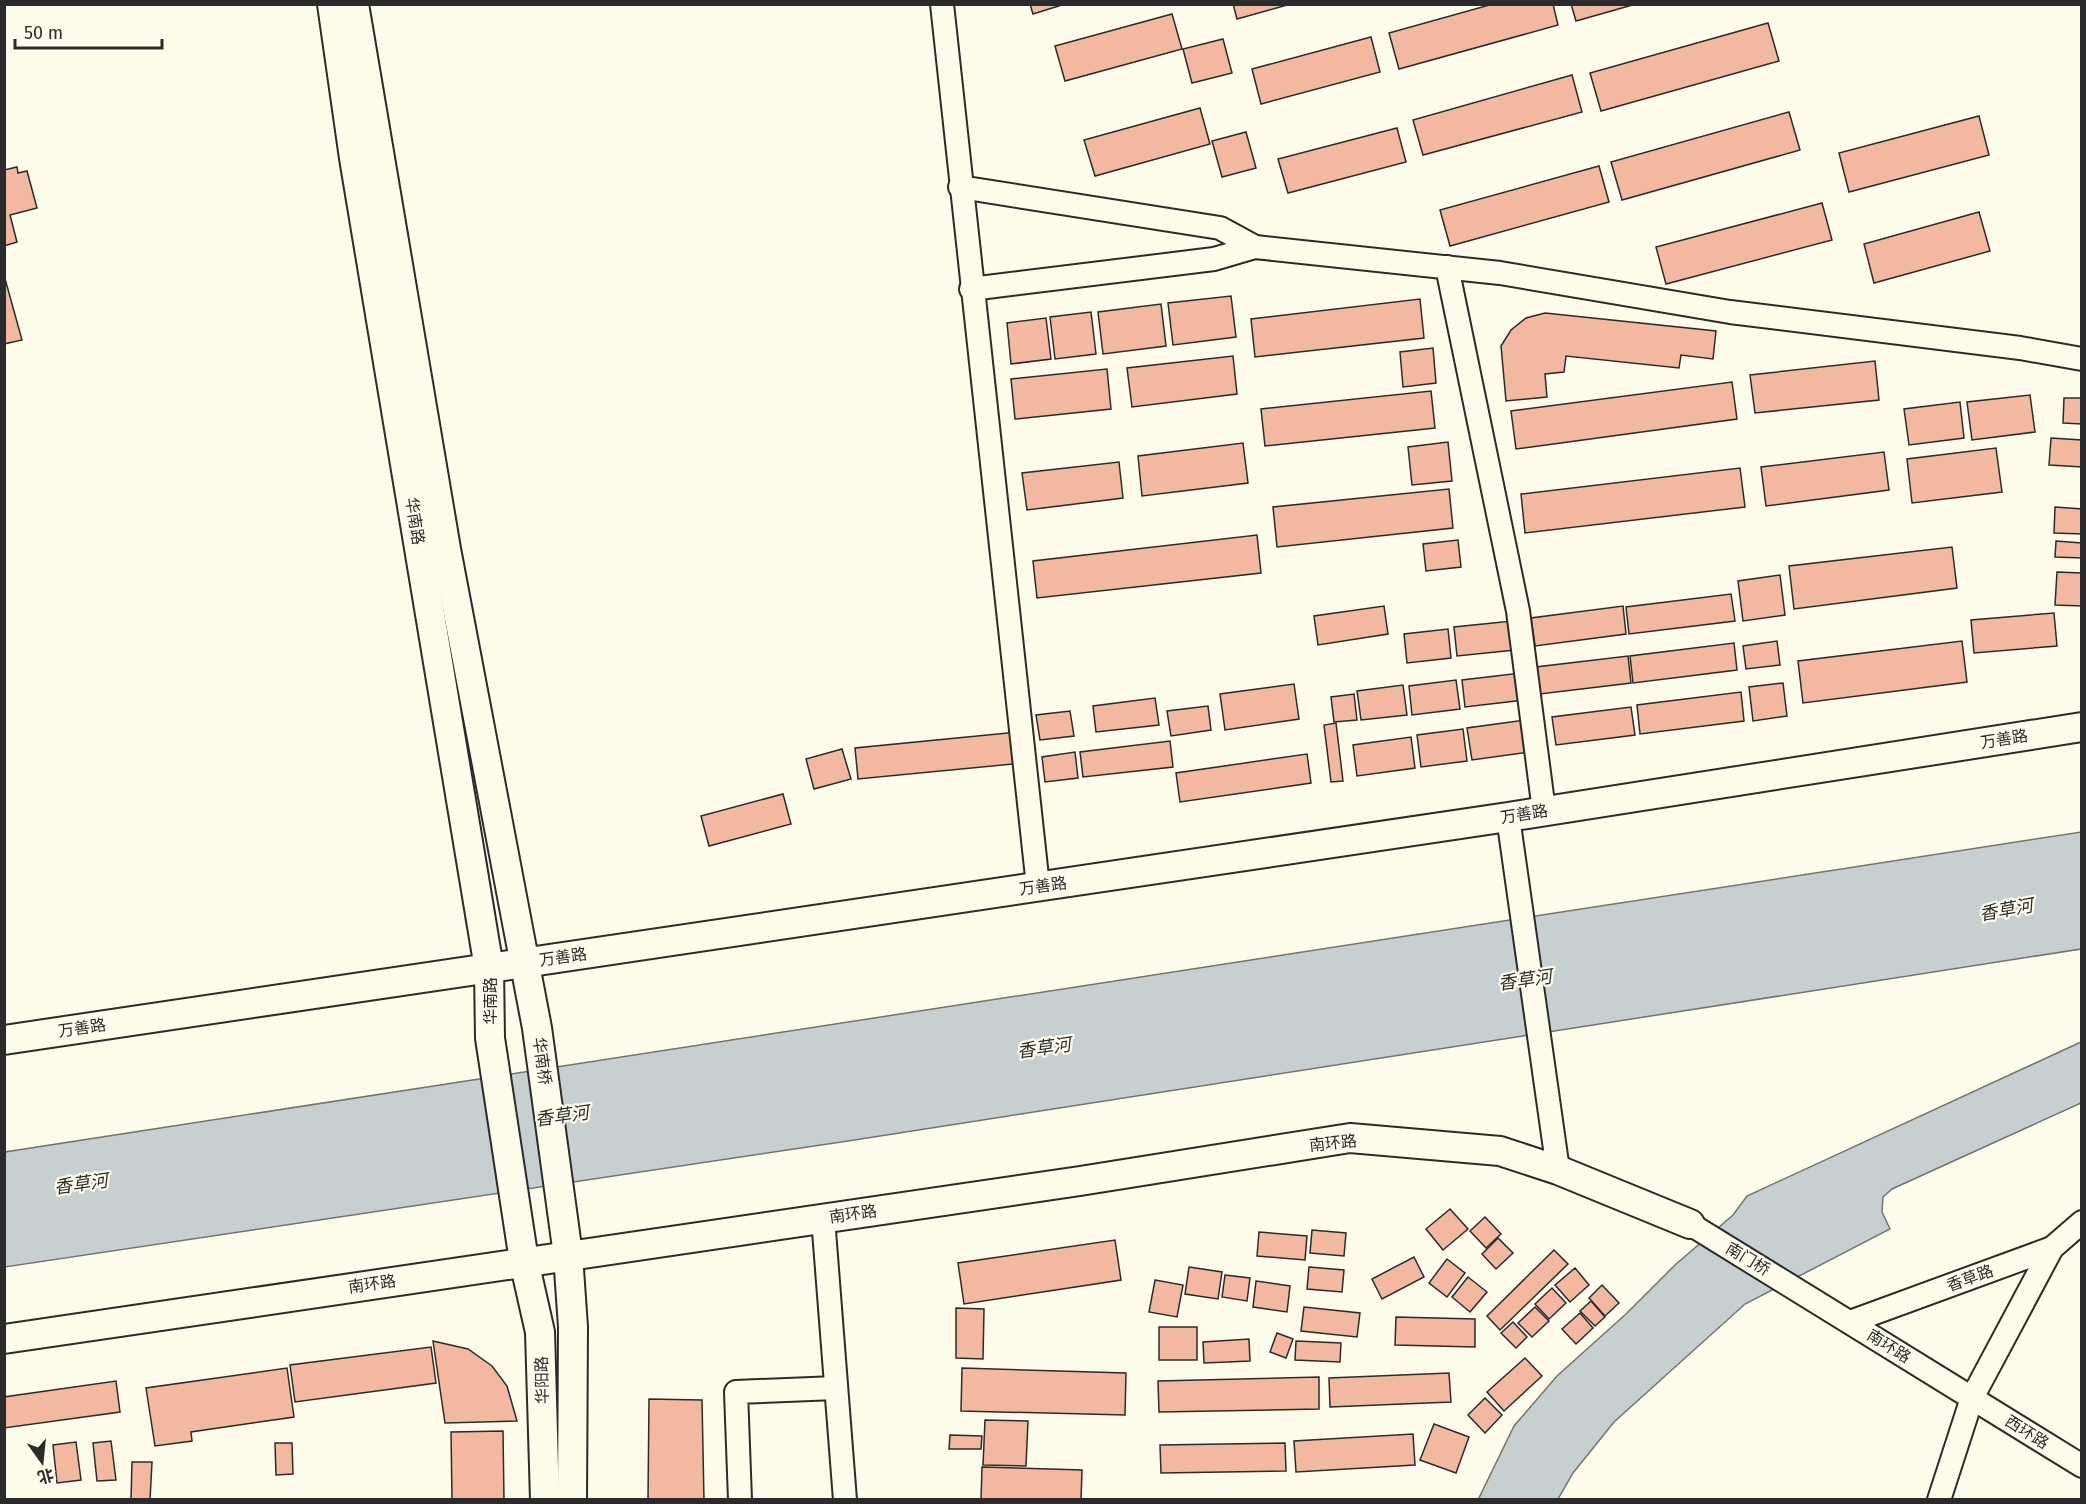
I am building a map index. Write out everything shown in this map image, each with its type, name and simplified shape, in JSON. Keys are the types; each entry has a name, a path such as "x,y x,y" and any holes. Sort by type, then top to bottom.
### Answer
{"main road":[{"name":"华南路","path":"332,4 354,158 489,968 490,1038 524,1261"},
{"name":"华南路","path":"354,4 446,549 537,1028"},
{"name":"万善路","path":"4,1040 1544,811 2082,727"},
{"name":"华南桥","path":"537,1028 568,1255"},
{"name":"南环路","path":"4,1339 1350,1138 1500,1151 1558,1170 1690,1224"},
{"path":"568,1255 573,1327 572,1500"},
{"name":"华阳路","path":"524,1261 540,1332 545,1500"}],"street":[{"path":"942,4 960,187 1038,886"},
{"path":"960,187 1220,228 1255,247"},
{"path":"972,289 1206,260 1255,247 1500,273 1730,312 2020,348 2082,359"},
{"path":"1447,267 1518,611 1544,811"},
{"path":"1508,816 1558,1170"},
{"path":"823,1218 845,1500"},
{"name":"香草路","path":"1850,1322 2052,1248 2082,1222"},
{"name":"南门桥","path":"1690,1224 1806,1294"},
{"path":"1939,1500 1972,1398 2052,1248"},
{"name":"南环路","path":"1806,1294 1972,1398"},
{"path":"740,1500 736,1392 836,1388"},
{"name":"西环路","path":"1972,1398 2082,1466"}],"water":[{"name":"香草河","path":"2081,832 2081,949 848,1141 5,1267 5,1152"},
{"path":"2081,1042 2081,1103 1892,1189 1883,1197 1882,1212 1890,1229 1745,1304 1614,1422 1573,1473 1558,1499 1478,1500 1514,1426 1557,1376 1626,1314 1675,1265 1733,1215 1747,1196"}],"building":[{"path":"1030,4 1065,4 1033,14"},
{"path":"1233,4 1291,4 1237,19"},
{"path":"1493,4 1553,4 1558,25 1399,69 1389,33"},
{"path":"1571,4 1636,4 1576,21"},
{"path":"1172,14 1182,49 1065,81 1055,46"},
{"path":"1768,23 1779,61 1601,111 1590,73"},
{"path":"1371,37 1380,72 1261,104 1252,69"},
{"path":"1223,39 1232,73 1192,83 1183,49"},
{"path":"1572,75 1582,112 1423,155 1413,120"},
{"path":"1200,108 1210,144 1095,176 1084,140"},
{"path":"1789,112 1800,150 1622,200 1611,162"},
{"path":"1979,116 1989,155 1849,192 1839,153"},
{"path":"1397,128 1406,162 1288,193 1278,159"},
{"path":"1246,132 1256,168 1222,177 1212,141"},
{"path":"1599,166 1609,202 1450,246 1440,210"},
{"path":"17,167 18,173 27,171 37,208 10,215 17,242 4,246 4,170"},
{"path":"1822,203 1832,240 1666,284 1656,247"},
{"path":"1979,212 1990,251 1874,283 1864,244"},
{"path":"4,275 22,340 4,344"},
{"path":"1231,296 1236,337 1173,345 1168,303"},
{"path":"1420,299 1424,338 1255,357 1251,319"},
{"path":"1161,304 1166,346 1103,354 1098,312"},
{"path":"1091,312 1096,354 1055,359 1050,317"},
{"path":"1545,313 1716,331 1713,359 1681,355 1679,368 1566,356 1564,372 1545,374 1547,397 1506,401 1501,346 1511,330 1526,318"},
{"path":"1046,318 1051,359 1011,364 1007,323"},
{"path":"1433,348 1436,383 1403,387 1400,352"},
{"path":"1233,356 1237,394 1132,407 1127,368"},
{"path":"1875,361 1879,400 1755,413 1750,375"},
{"path":"1107,369 1111,409 1015,419 1011,379"},
{"path":"1732,382 1737,419 1516,449 1511,411"},
{"path":"1431,391 1435,428 1265,446 1261,409"},
{"path":"2030,395 2035,432 1972,440 1967,402"},
{"path":"2064,398 2082,398 2082,424 2063,423"},
{"path":"1960,402 1964,438 1909,445 1904,409"},
{"path":"2051,438 2082,440 2082,467 2049,465"},
{"path":"1448,442 1452,481 1412,485 1408,447"},
{"path":"1243,443 1248,483 1142,496 1138,456"},
{"path":"1996,448 2002,492 1912,503 1907,459"},
{"path":"1884,452 1889,490 1766,506 1761,467"},
{"path":"1119,462 1123,498 1027,510 1022,473"},
{"path":"1740,468 1745,507 1525,533 1521,494"},
{"path":"1449,489 1453,528 1277,547 1273,507"},
{"path":"2055,507 2082,509 2082,534 2054,533"},
{"path":"1257,535 1261,573 1037,598 1033,561"},
{"path":"1458,540 1461,567 1426,571 1423,544"},
{"path":"2056,541 2082,543 2082,558 2055,557"},
{"path":"1952,547 1957,588 1794,609 1789,566"},
{"path":"2057,572 2082,573 2082,606 2055,605"},
{"path":"1780,575 1785,615 1743,621 1738,581"},
{"path":"1731,594 1735,621 1629,634 1626,607"},
{"path":"1384,606 1388,634 1318,645 1314,616"},
{"path":"1623,606 1626,634 1535,646 1531,618"},
{"path":"2054,613 2057,646 1974,653 1971,620"},
{"path":"1512,621 1515,650 1457,656 1454,627"},
{"path":"1448,629 1451,658 1407,663 1404,634"},
{"path":"1777,641 1780,665 1746,669 1743,646"},
{"path":"1962,641 1967,682 1803,703 1798,661"},
{"path":"1734,643 1737,670 1633,683 1630,656"},
{"path":"1628,656 1631,683 1540,694 1536,667"},
{"path":"1521,673 1524,700 1465,707 1462,680"},
{"path":"1456,680 1460,709 1412,715 1409,686"},
{"path":"1783,683 1787,716 1753,721 1749,687"},
{"path":"1294,684 1299,719 1225,730 1220,694"},
{"path":"1403,685 1407,715 1361,720 1357,691"},
{"path":"1741,692 1744,721 1640,734 1637,705"},
{"path":"1354,694 1357,720 1334,722 1331,697"},
{"path":"1155,698 1159,725 1096,732 1093,706"},
{"path":"1208,706 1211,730 1171,736 1167,711"},
{"path":"1631,707 1635,735 1556,745 1552,717"},
{"path":"1070,711 1074,736 1040,740 1036,715"},
{"path":"1525,720 1530,752 1472,760 1467,728"},
{"path":"1336,723 1343,781 1331,782 1324,725"},
{"path":"1463,729 1467,761 1421,767 1417,735"},
{"path":"1019,732 1023,763 858,779 855,748"},
{"path":"1411,737 1415,768 1357,776 1353,745"},
{"path":"1170,741 1173,767 1083,777 1080,752"},
{"path":"842,749 851,779 814,789 806,759"},
{"path":"1075,752 1078,778 1045,782 1042,757"},
{"path":"1307,754 1311,783 1180,802 1176,773"},
{"path":"783,794 791,824 709,846 701,816"},
{"path":"1450,1209 1468,1229 1443,1250 1426,1229"},
{"path":"1485,1217 1501,1234 1486,1248 1470,1231"},
{"path":"1312,1230 1346,1233 1344,1256 1310,1253"},
{"path":"1259,1232 1307,1236 1305,1260 1257,1256"},
{"path":"1498,1238 1513,1253 1496,1269 1482,1254"},
{"path":"1115,1240 1121,1280 964,1304 958,1263"},
{"path":"1554,1250 1568,1264 1500,1330 1487,1316"},
{"path":"1414,1257 1424,1277 1382,1299 1372,1279"},
{"path":"1447,1259 1465,1273 1447,1297 1429,1283"},
{"path":"1189,1267 1222,1272 1218,1299 1185,1294"},
{"path":"1309,1267 1344,1270 1342,1292 1307,1289"},
{"path":"1575,1268 1589,1285 1570,1302 1555,1285"},
{"path":"1225,1275 1250,1278 1247,1301 1222,1297"},
{"path":"1468,1277 1487,1292 1470,1312 1452,1297"},
{"path":"1155,1280 1183,1285 1177,1317 1149,1312"},
{"path":"1256,1281 1290,1286 1287,1312 1253,1307"},
{"path":"1602,1285 1619,1303 1605,1316 1589,1298"},
{"path":"1552,1288 1566,1303 1549,1319 1535,1304"},
{"path":"1591,1301 1605,1317 1595,1326 1580,1311"},
{"path":"1304,1307 1360,1313 1357,1337 1301,1331"},
{"path":"1535,1307 1549,1321 1532,1337 1518,1323"},
{"path":"956,1308 984,1309 983,1359 956,1358"},
{"path":"1580,1313 1593,1328 1576,1344 1562,1329"},
{"path":"1396,1317 1475,1319 1475,1347 1395,1345"},
{"path":"1513,1322 1527,1337 1516,1348 1501,1333"},
{"path":"1159,1327 1197,1327 1197,1360 1159,1360"},
{"path":"1277,1333 1293,1339 1286,1358 1270,1352"},
{"path":"1249,1339 1250,1361 1204,1363 1203,1342"},
{"path":"433,1341 468,1349 492,1366 507,1386 517,1421 445,1423"},
{"path":"1296,1341 1341,1343 1340,1362 1295,1360"},
{"path":"431,1347 436,1383 295,1402 290,1365"},
{"path":"1525,1358 1542,1376 1504,1411 1487,1392"},
{"path":"287,1368 294,1417 191,1432 192,1441 155,1446 146,1388"},
{"path":"962,1368 1126,1373 1125,1415 961,1411"},
{"path":"1449,1373 1451,1402 1330,1407 1329,1378"},
{"path":"1319,1377 1319,1409 1159,1412 1158,1381"},
{"path":"116,1381 120,1412 4,1428 4,1397"},
{"path":"1485,1398 1502,1415 1485,1433 1468,1415"},
{"path":"649,1399 702,1400 704,1500 648,1500"},
{"path":"985,1420 1028,1421 1026,1466 983,1465"},
{"path":"1434,1424 1469,1437 1456,1473 1420,1460"},
{"path":"503,1431 504,1500 452,1500 451,1432"},
{"path":"1413,1434 1415,1465 1296,1472 1294,1441"},
{"path":"950,1435 982,1436 981,1449 949,1449"},
{"path":"111,1441 116,1480 97,1481 93,1443"},
{"path":"76,1442 81,1480 57,1483 53,1445"},
{"path":"275,1443 292,1443 293,1474 276,1475"},
{"path":"1285,1443 1286,1471 1161,1473 1160,1445"},
{"path":"132,1462 152,1462 150,1500 131,1500"},
{"path":"982,1467 1082,1470 1081,1500 981,1500"}]}
